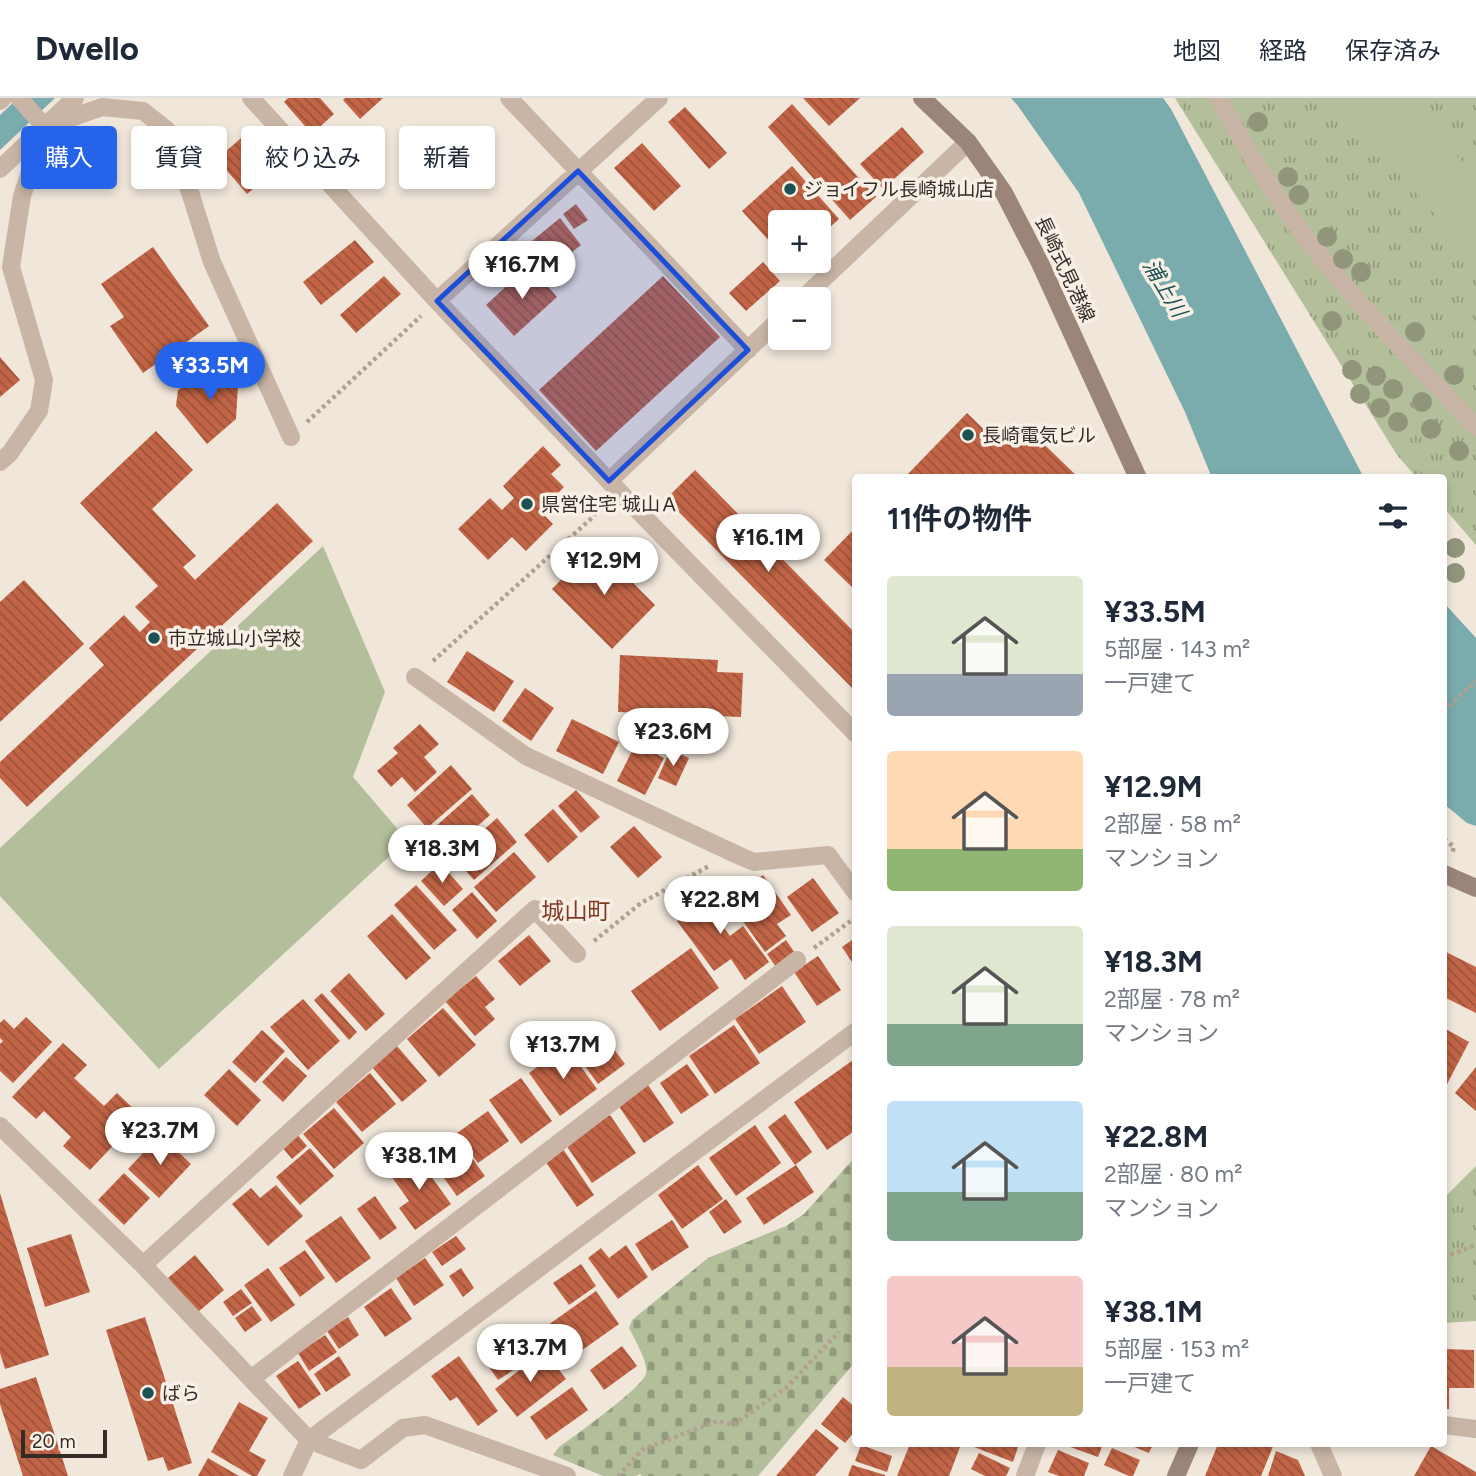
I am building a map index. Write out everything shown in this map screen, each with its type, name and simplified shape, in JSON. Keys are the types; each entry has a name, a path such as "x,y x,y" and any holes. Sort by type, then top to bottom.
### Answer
{"main road":[{"name":"長崎式見港線","path":"922,98 968,142 1004,193 1041,263 1136,474"},
{"path":"1447,875 1476,888"},
{"path":"1176,1476 1189,1447"}],"street":[{"path":"19,98 44,126"},
{"path":"46,126 75,98"},
{"path":"251,98 437,301 852,730"},
{"path":"509,98 748,350"},
{"path":"437,301 659,98"},
{"path":"1217,98 1267,183 1301,231 1378,322 1476,427"},
{"path":"48,126 102,107 143,111 167,130 183,170 212,262 291,437"},
{"path":"815,287 968,142"},
{"path":"0,169 21,149"},
{"path":"0,463 39,411 44,380 11,267 24,189"},
{"path":"609,481 768,331"},
{"path":"415,677 526,755 754,862 828,855 852,888"},
{"path":"143,1265 535,909 577,954"},
{"path":"251,1379 797,960"},
{"path":"292,1476 309,1440 852,1034"},
{"path":"0,1126 143,1265 309,1440 361,1460 403,1427 425,1425 567,1476"},
{"path":"1447,1425 1476,1429"},
{"path":"1025,1476 1036,1447"},
{"path":"1320,1447 1333,1476"}],"path":[{"path":"291,437 437,301"},
{"path":"415,677 594,516 609,481"},
{"path":"1447,708 1476,681"},
{"path":"577,954 641,903 733,853"},
{"path":"797,960 852,920"},
{"path":"1447,1256 1476,1245"},
{"path":"618,1476 643,1449 718,1421 733,1425 788,1387 839,1332"}],"highlighted area":[{"path":"578,171 748,350 609,481 437,301"}],"green space":[{"path":"1175,98 1476,98 1476,545 1447,511 1447,474 1414,474 1397,455"},
{"path":"1332,98 1405,98 1476,177 1476,261"},
{"path":"323,546 385,692 353,777 407,840 159,1069 0,896 0,848"},
{"path":"852,1160 852,1366 758,1476 603,1476 553,1455 558,1448 632,1391 646,1374 643,1357 629,1328 632,1320 708,1258 786,1226 804,1214"},
{"path":"1476,1166 1476,1321 1447,1323 1447,1195"}],"water":[{"path":"18,98 55,98 25,126 21,126 21,130 0,150 0,115"},
{"name":"浦上川","path":"1011,98 1163,98 1362,474 1210,474 1185,412 1079,193"},
{"path":"1447,606 1476,638 1476,826 1467,823 1447,806"}],"building":[{"path":"288,98 320,98 334,114 321,126 305,126 284,102"},
{"path":"383,98 360,119 343,100"},
{"path":"803,98 860,98 829,126"},
{"path":"792,104 876,197 850,220 768,127"},
{"path":"685,107 727,153 709,169 668,122"},
{"path":"902,127 924,152 883,189 860,164"},
{"path":"241,138 241,187 227,171 227,150"},
{"path":"642,143 681,186 654,211 614,168"},
{"name":"ジョイフル長崎城山店","path":"792,166 839,219 831,226 831,210 768,210 768,240 742,211"},
{"path":"576,204 588,220 574,229 563,214"},
{"path":"560,218 581,245 548,271 527,245"},
{"path":"355,240 374,262 321,305 303,282"},
{"path":"153,247 209,326 143,373 110,326 124,317 101,284"},
{"path":"763,262 768,268 768,273 773,273 780,281 773,287 768,287 768,292 746,311 729,293"},
{"path":"529,265 557,297 514,336 486,305"},
{"path":"384,276 401,294 356,333 340,315"},
{"path":"663,276 720,337 596,451 539,390"},
{"path":"0,357 20,380 0,397"},
{"path":"220,362 238,386 236,419 207,444 176,406 178,390"},
{"name":"長崎電気ビル","path":"967,413 1001,446 1023,424 1075,474 908,474"},
{"path":"156,431 193,470 152,509 196,556 183,567 195,580 277,503 313,541 27,807 0,778 0,762 104,665 89,648 124,615 140,632 150,622 135,607 158,586 80,503"},
{"name":"県営住宅 城山Ａ","path":"543,446 561,465 551,474 564,487 540,511 553,524 526,551 512,537 488,560 458,529 490,498 502,510 514,498 503,486"},
{"path":"695,470 852,630 852,688 666,499"},
{"path":"852,531 852,587 824,560"},
{"path":"595,545 655,605 612,649 552,589"},
{"path":"24,580 84,644 0,722 0,602"},
{"path":"467,651 514,681 494,712 447,682"},
{"path":"620,655 718,660 717,672 743,673 741,717 618,712"},
{"path":"525,688 554,708 531,741 502,721"},
{"path":"572,719 619,742 603,774 556,751"},
{"path":"420,724 439,744 424,757 437,772 415,792 402,777 391,787 377,771 398,753 393,748"},
{"path":"636,743 664,758 645,795 617,781"},
{"path":"670,750 689,758 676,786 658,778"},
{"path":"451,765 472,789 427,828 407,805"},
{"path":"576,790 600,817 581,833 558,806"},
{"path":"472,794 490,815 453,848 435,827"},
{"path":"553,809 578,837 548,863 524,835"},
{"path":"497,818 517,842 474,880 453,857"},
{"path":"634,826 662,857 638,878 610,847"},
{"path":"514,852 536,877 496,912 474,887"},
{"path":"440,863 463,889 444,906 421,881"},
{"path":"763,875 791,915 777,924 786,936 765,952 728,900"},
{"path":"813,878 839,913 812,932 787,897"},
{"path":"710,882 726,905 714,914 730,936 743,926 769,962 745,980 731,959 714,971 677,921 698,906 691,896"},
{"path":"416,885 457,930 434,950 394,905"},
{"path":"472,892 497,921 477,939 452,910"},
{"path":"392,914 431,958 406,980 367,936"},
{"path":"529,935 551,961 520,986 498,961"},
{"path":"786,940 795,953 776,967 767,954"},
{"path":"852,940 852,962 842,947"},
{"path":"691,948 719,988 660,1031 631,991"},
{"path":"1447,952 1476,967 1476,1013 1447,998"},
{"path":"818,956 841,990 817,1006 794,972"},
{"path":"349,973 385,1014 366,1031 330,991"},
{"path":"476,976 495,999 485,1007 495,1019 475,1036 445,1001"},
{"path":"782,986 806,1022 759,1054 735,1019"},
{"path":"322,993 357,1032 349,1040 314,1000"},
{"path":"303,999 340,1041 308,1070 270,1027"},
{"path":"443,1008 476,1045 439,1077 407,1039"},
{"path":"26,1017 52,1042 13,1083 0,1071 0,1044 3,1041 0,1038 0,1023 4,1019 14,1029"},
{"path":"734,1025 760,1063 715,1094 689,1056"},
{"path":"262,1030 285,1051 255,1083 232,1062"},
{"path":"1447,1030 1469,1042 1447,1084"},
{"path":"601,1032 625,1064 598,1084 574,1051"},
{"path":"63,1043 87,1065 74,1078 104,1106 117,1093 141,1116 90,1170 63,1146 71,1137 44,1111 36,1119 12,1097"},
{"path":"397,1046 427,1081 402,1102 372,1067"},
{"path":"566,1046 597,1089 560,1116 529,1073"},
{"path":"286,1057 307,1076 283,1102 262,1082"},
{"path":"852,1061 852,1133 827,1150 794,1102"},
{"path":"687,1064 709,1095 681,1114 660,1083"},
{"path":"1476,1067 1476,1111 1455,1093"},
{"path":"229,1069 261,1100 237,1126 204,1095"},
{"path":"370,1073 396,1104 362,1132 336,1102"},
{"path":"521,1078 552,1121 521,1144 489,1100"},
{"path":"648,1085 674,1123 644,1143 618,1105"},
{"path":"334,1108 364,1143 334,1169 303,1134"},
{"path":"488,1111 509,1141 478,1163 457,1133"},
{"path":"785,1114 812,1152 795,1165 768,1127"},
{"path":"610,1115 636,1153 592,1183 566,1145"},
{"path":"755,1125 781,1163 736,1196 709,1158"},
{"path":"453,1132 485,1176 457,1196 425,1152"},
{"path":"296,1133 307,1146 292,1159 281,1146"},
{"path":"160,1135 191,1164 159,1198 128,1169"},
{"path":"310,1148 334,1176 300,1205 276,1177"},
{"path":"563,1149 594,1195 577,1207 545,1161"},
{"path":"415,1154 451,1204 415,1230 399,1208 409,1201 389,1173"},
{"path":"698,1165 723,1199 682,1229 658,1195"},
{"path":"796,1165 814,1192 764,1225 746,1198"},
{"path":"124,1173 150,1198 124,1225 98,1200"},
{"path":"276,1185 303,1216 268,1246 232,1204 251,1188 260,1198"},
{"path":"0,1193 49,1355 5,1369 0,1353"},
{"path":"375,1196 397,1228 380,1240 357,1209"},
{"path":"726,1199 742,1222 724,1234 709,1212"},
{"path":"341,1216 371,1258 336,1283 305,1241"},
{"path":"672,1220 689,1247 652,1271 635,1244"},
{"path":"71,1234 90,1292 45,1307 27,1248"},
{"path":"456,1236 466,1249 442,1266 432,1252"},
{"path":"626,1245 648,1277 618,1299 588,1258 601,1248 609,1258"},
{"path":"305,1250 325,1278 300,1297 279,1268"},
{"path":"195,1255 224,1290 198,1312 168,1278"},
{"path":"425,1258 444,1285 414,1306 396,1278"},
{"path":"581,1264 596,1286 569,1305 553,1283"},
{"path":"268,1268 295,1305 271,1322 244,1285"},
{"path":"461,1268 474,1288 463,1297 449,1276"},
{"path":"391,1288 412,1319 385,1337 364,1307"},
{"path":"241,1289 252,1303 233,1316 223,1302"},
{"path":"596,1291 619,1324 571,1358 548,1325"},
{"path":"252,1306 262,1320 245,1332 235,1318"},
{"name":"ばら","path":"145,1317 192,1463 168,1471 163,1457 148,1461 106,1330"},
{"path":"348,1317 359,1335 339,1349 327,1331"},
{"path":"325,1335 337,1352 309,1371 298,1353"},
{"path":"516,1339 529,1360 498,1380 484,1360"},
{"path":"622,1346 637,1366 604,1390 590,1370"},
{"path":"1447,1349 1474,1350 1474,1388 1449,1388 1449,1409"},
{"path":"544,1351 566,1379 517,1417 495,1389"},
{"path":"339,1356 351,1375 326,1392 314,1374"},
{"path":"459,1356 498,1411 478,1426 457,1397 450,1401 431,1376"},
{"path":"298,1361 321,1394 299,1409 276,1376"},
{"path":"36,1377 68,1476 23,1476 0,1404 0,1389"},
{"path":"572,1387 588,1410 546,1440 530,1417"},
{"path":"843,1397 852,1405 852,1435 845,1443 821,1424"},
{"path":"239,1402 268,1418 249,1451 266,1460 257,1476 252,1476 211,1452"},
{"path":"816,1429 839,1448 815,1476 776,1476"},
{"path":"860,1447 892,1456 887,1472 855,1461"},
{"path":"909,1447 960,1447 949,1476 897,1476"},
{"path":"974,1447 1018,1447 1013,1462"},
{"path":"1070,1447 1102,1447 1098,1457"},
{"path":"1134,1447 1152,1447 1149,1453"},
{"path":"1217,1447 1273,1447 1261,1476 1205,1476"},
{"path":"1430,1447 1476,1472 1476,1476 1414,1476"},
{"path":"1112,1448 1140,1460 1133,1476 1104,1465"},
{"path":"1058,1450 1089,1463 1084,1476 1059,1476 1048,1472"},
{"path":"1276,1451 1298,1460 1305,1476 1268,1476"},
{"path":"979,1453 1010,1468 1006,1476 985,1476 971,1469"},
{"path":"208,1458 239,1476 198,1476"},
{"path":"852,1465 885,1475 885,1476 848,1476"}],"place":[{"name":"ジョイフル長崎城山店","path":"790,189"},
{"name":"長崎電気ビル","path":"968,435"},
{"name":"県営住宅 城山Ａ","path":"527,504"},
{"name":"市立城山小学校","path":"154,638"},
{"name":"ばら","path":"148,1393"}],"district":[{"name":"城山町","path":"576,911"}]}
